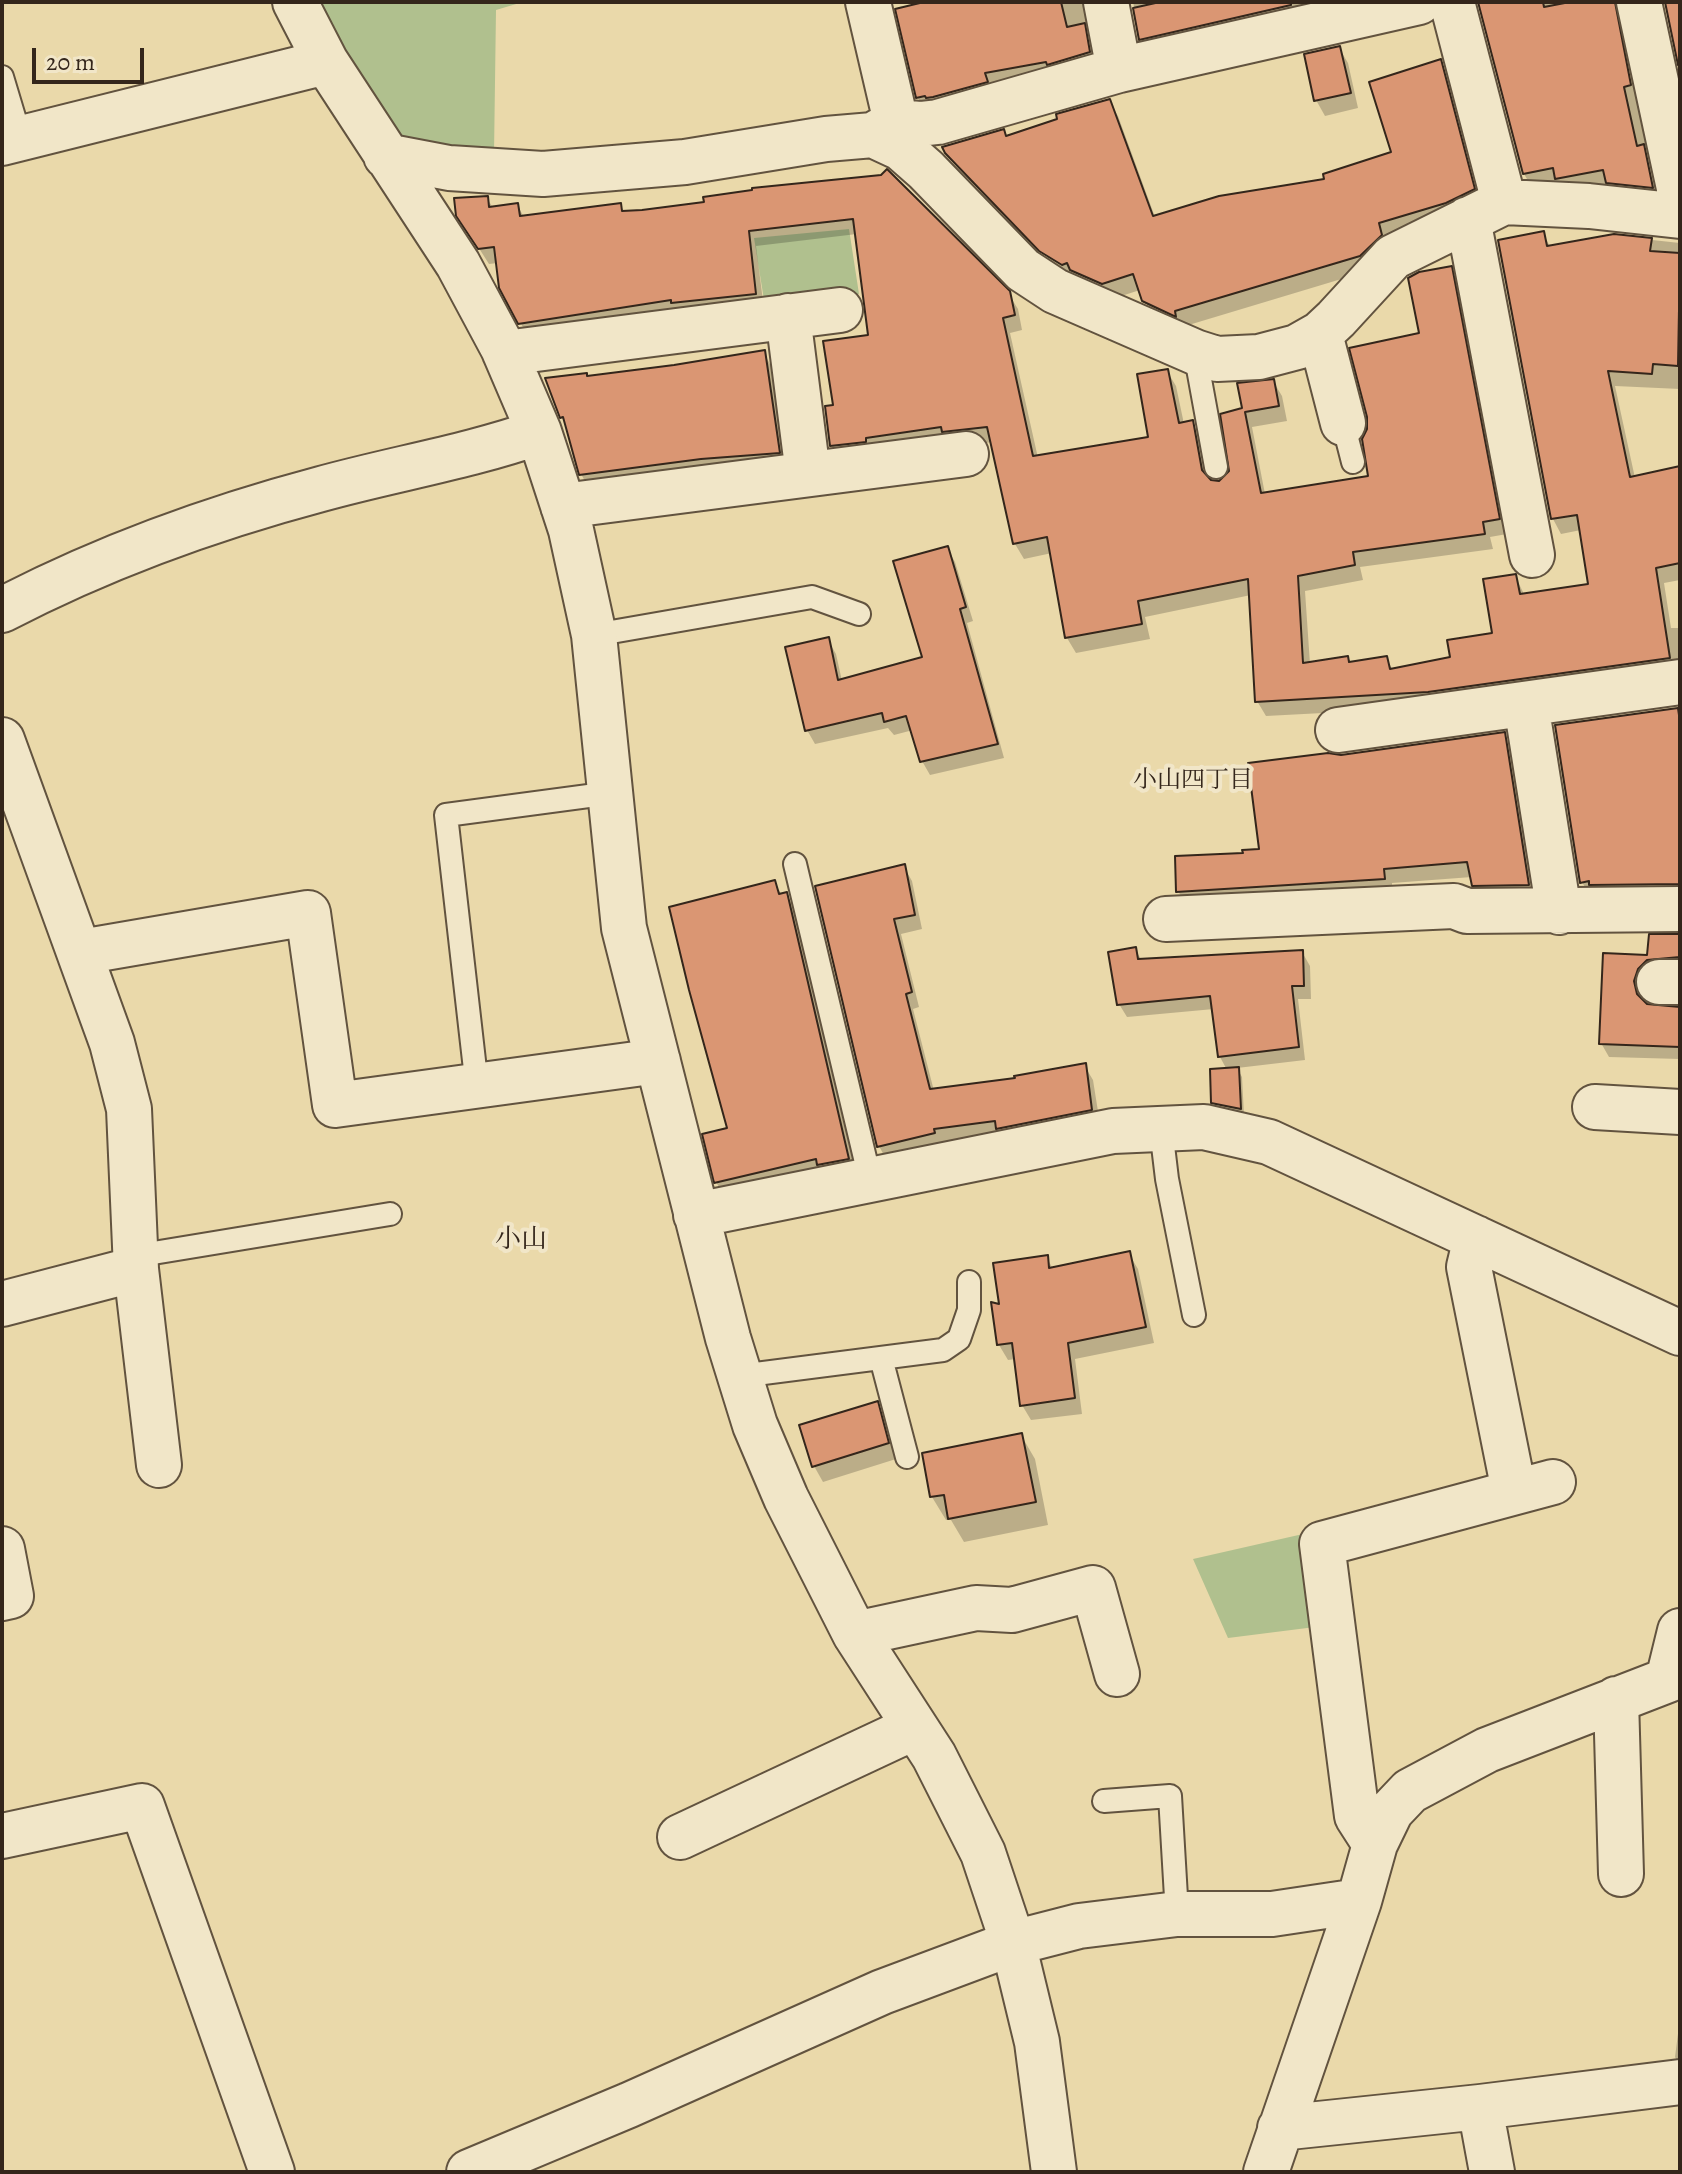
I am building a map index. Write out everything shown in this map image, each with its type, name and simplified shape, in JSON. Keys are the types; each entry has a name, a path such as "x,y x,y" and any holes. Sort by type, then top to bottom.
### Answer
{"street":[{"path":"295,2 326,62 458,264 505,353 539,432 571,530 594,635 624,928 740,1376 755,1425 786,1498 855,1634 934,1756 983,1853 1013,1943 1037,2042 1054,2172"},
{"path":"868,2 885,128 901,148 1023,270 1055,291 1217,359 1259,357 1297,347 1320,334 1393,257 1486,211 1589,206 1680,216"},
{"path":"1106,2 1119,70"},
{"path":"386,156 449,168 543,174 685,162 938,122 1119,70 1419,2"},
{"path":"1452,2 1486,211 1532,555"},
{"path":"1639,2 1680,193"},
{"path":"11,140 326,62"},
{"path":"505,353 840,310"},
{"path":"788,316 808,474"},
{"path":"1320,334 1348,442"},
{"path":"2,610 133,550 220,520 316,490 504,444 539,432"},
{"path":"563,506 966,454"},
{"path":"1338,730 1680,682"},
{"path":"1526,704 1559,912"},
{"path":"2,740 12,798 81,952 112,1043 129,1109 135,1263 159,1465"},
{"path":"1166,919 1454,906 1467,911 1680,909"},
{"path":"81,952 308,913 335,1105 658,1061"},
{"path":"1595,1107 1680,1112"},
{"path":"696,1215 1113,1131 1204,1127 1269,1142 1680,1333"},
{"path":"1375,1844 1357,1816 1322,1544 1534,1486 1469,1267 1476,1238"},
{"path":"2,1304 135,1263"},
{"path":"2,1549 11,1596 2,1598"},
{"path":"855,1634 976,1608 1012,1610 1093,1588 1117,1674"},
{"path":"1266,2172 1359,1901 1375,1844 1391,1811 1410,1791 1487,1750 1616,1699 1674,1681 1680,1631"},
{"path":"1616,1699 1621,1874"},
{"path":"680,1837 915,1727"},
{"path":"2,1836 142,1806 272,2172"},
{"path":"469,2172 629,2105 882,1992 1013,1943 1079,1926 1177,1914 1272,1914 1359,1901"},
{"path":"1280,2128 1680,2082"},
{"path":"1480,2107 1492,2172"}],"lane":[{"path":"2,77 11,140"},
{"path":"1195,352 1216,467"},
{"path":"594,635 812,597 859,614"},
{"path":"477,1087 446,815 611,793"},
{"path":"795,864 870,1179"},
{"path":"1161,1129 1167,1179 1194,1315"},
{"path":"135,1263 390,1214"},
{"path":"740,1376 943,1350 959,1339 969,1310 969,1282"},
{"path":"881,1358 907,1457"},
{"path":"1104,1801 1170,1796 1177,1914"}],"green space":[{"path":"314,2 523,2 496,10 494,154 388,145"},
{"path":"849,229 859,294 765,306 754,238"},
{"path":"1303,1534 1315,1627 1228,1638 1193,1559"}],"building":[{"path":"924,2 1061,2 1067,27 1085,23 1090,52 1047,65 1046,62 985,73 988,82 933,97 916,98 895,9"},
{"path":"1160,2 1291,2 1291,5 1139,40 1133,8"},
{"path":"1478,2 1543,2 1544,7 1570,2 1615,2 1631,85 1624,87 1637,146 1644,144 1653,188 1606,183 1603,170 1555,179 1553,168 1523,174"},
{"path":"1665,2 1680,2 1678,65"},
{"path":"1340,46 1351,93 1314,101 1304,54"},
{"path":"1441,59 1475,189 1446,203 1379,223 1382,235 1360,256 1175,311 1176,317 1142,301 1133,274 1102,284 1070,270 1067,263 1062,265 1039,251 942,147 1004,129 1006,136 1057,119 1056,114 1110,99 1153,216 1219,196 1324,179 1323,174 1391,152 1369,82"},
{"path":"887,169 1010,291 1015,315 1003,318 1033,456 1148,437 1137,374 1168,369 1179,423 1193,420 1202,470 1211,480 1219,481 1229,471 1220,414 1242,408 1237,383 1274,379 1279,406 1245,412 1261,493 1368,476 1362,439 1367,429 1367,417 1349,348 1419,333 1408,278 1419,272 1452,266 1500,519 1483,522 1485,534 1353,552 1355,565 1298,576 1303,663 1348,656 1349,662 1387,656 1390,669 1450,657 1447,640 1492,633 1483,579 1516,574 1520,594 1588,584 1577,515 1551,519 1498,240 1544,231 1547,246 1614,234 1652,238 1650,251 1680,253 1678,366 1653,364 1652,374 1608,371 1630,477 1680,466 1680,563 1656,568 1670,658 1428,692 1255,702 1248,579 1138,601 1142,624 1065,638 1047,537 1013,544 987,427 942,432 941,427 830,446 825,406 833,405 823,341 868,335 853,219 749,231 756,294 671,303 671,300 518,324 499,288 494,247 478,249 456,216 454,198 488,196 489,207 518,203 520,216 621,203 622,211 642,210 704,202 703,197 752,188 881,175"},
{"path":"765,350 780,453 701,459 579,475 563,417 560,418 545,378 674,365"},
{"path":"948,546 966,607 960,609 998,744 920,762 906,716 884,722 882,713 805,731 785,647 829,637 838,680 922,657 893,561"},
{"path":"1678,708 1680,884 1580,883 1555,725"},
{"path":"1505,732 1529,885 1472,886 1467,862 1384,869 1385,879 1176,892 1175,856 1243,853 1242,850 1259,849 1248,763 1328,753 1341,755"},
{"path":"905,864 915,915 894,919 912,992 906,994 930,1089 1015,1078 1086,1063 1092,1110 996,1129 995,1121 934,1129 935,1133 877,1147 815,886"},
{"path":"775,880 779,894 787,892 849,1159 817,1165 816,1159 714,1183 702,1134 727,1128 669,907"},
{"path":"1649,934 1680,934 1680,957 1647,960 1638,969 1634,981 1637,994 1647,1004 1680,1007 1680,1047 1599,1044 1603,953 1647,955"},
{"path":"1136,947 1138,959 1303,950 1304,986 1292,986 1299,1047 1218,1057 1210,996 1117,1005 1108,952"},
{"path":"1239,1067 1241,1109 1211,1103 1210,1069"},
{"path":"1130,1251 1146,1327 1068,1343 1075,1398 1020,1406 1012,1343 997,1345 991,1302 999,1304 993,1263 1048,1255 1049,1268"},
{"path":"878,1401 889,1443 812,1467 799,1425"},
{"path":"1022,1433 1036,1502 948,1519 944,1495 930,1497 922,1453"}],"district":[{"name":"小山四丁目","path":"1193,781"},
{"name":"小山","path":"521,1241"}]}
